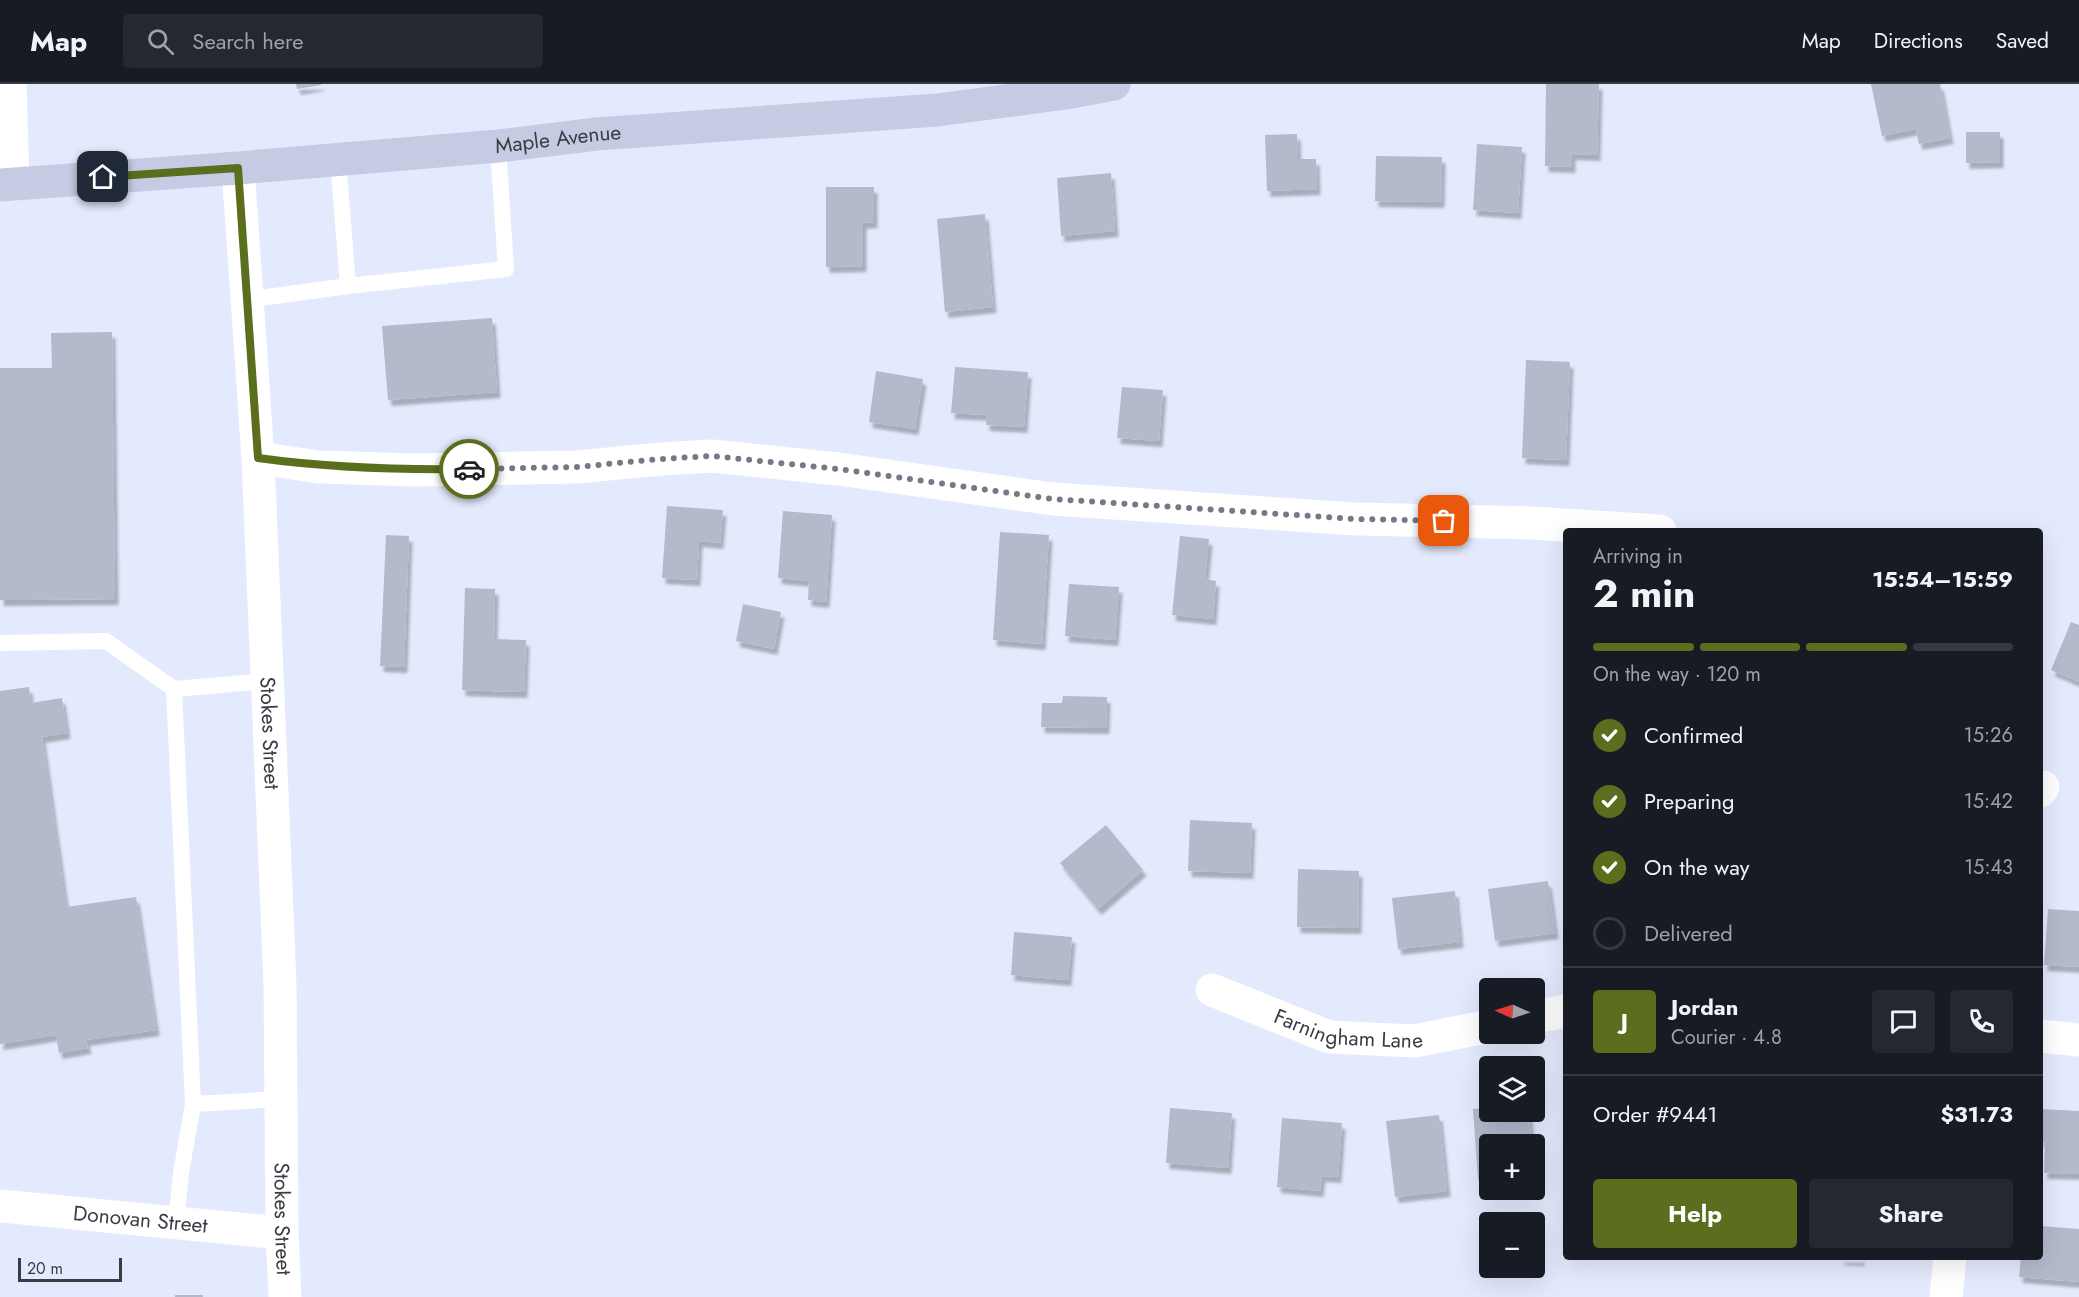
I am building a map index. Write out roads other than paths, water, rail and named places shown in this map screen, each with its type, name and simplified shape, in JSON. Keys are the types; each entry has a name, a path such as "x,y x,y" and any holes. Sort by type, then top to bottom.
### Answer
{"main road":[{"name":"Maple Avenue","path":"6,184 238,168 498,146 597,134 937,110 1113,84"}],"street":[{"path":"6,184 10,84"},
{"name":"Stokes Street","path":"238,168 258,458 280,984 282,1233 285,1297"},
{"path":"258,458 319,467 414,470 576,467 712,456 838,469 1053,499 1356,519 1532,523 1612,528"},
{"name":"Farningham Lane","path":"1212,990 1329,1037 1414,1041 1479,1028"},
{"path":"1545,1015 1563,1012"},
{"path":"2043,1036 2079,1040"},
{"name":"Donovan Street","path":"0,1206 282,1233"},
{"path":"1946,1297 1950,1260"}],"lane":[{"path":"246,300 348,286 506,269 498,146"},
{"path":"338,159 348,286"},
{"path":"0,643 106,641 174,689 267,681"},
{"path":"174,689 193,1104 181,1173 176,1223"},
{"path":"193,1104 280,1099"}]}
